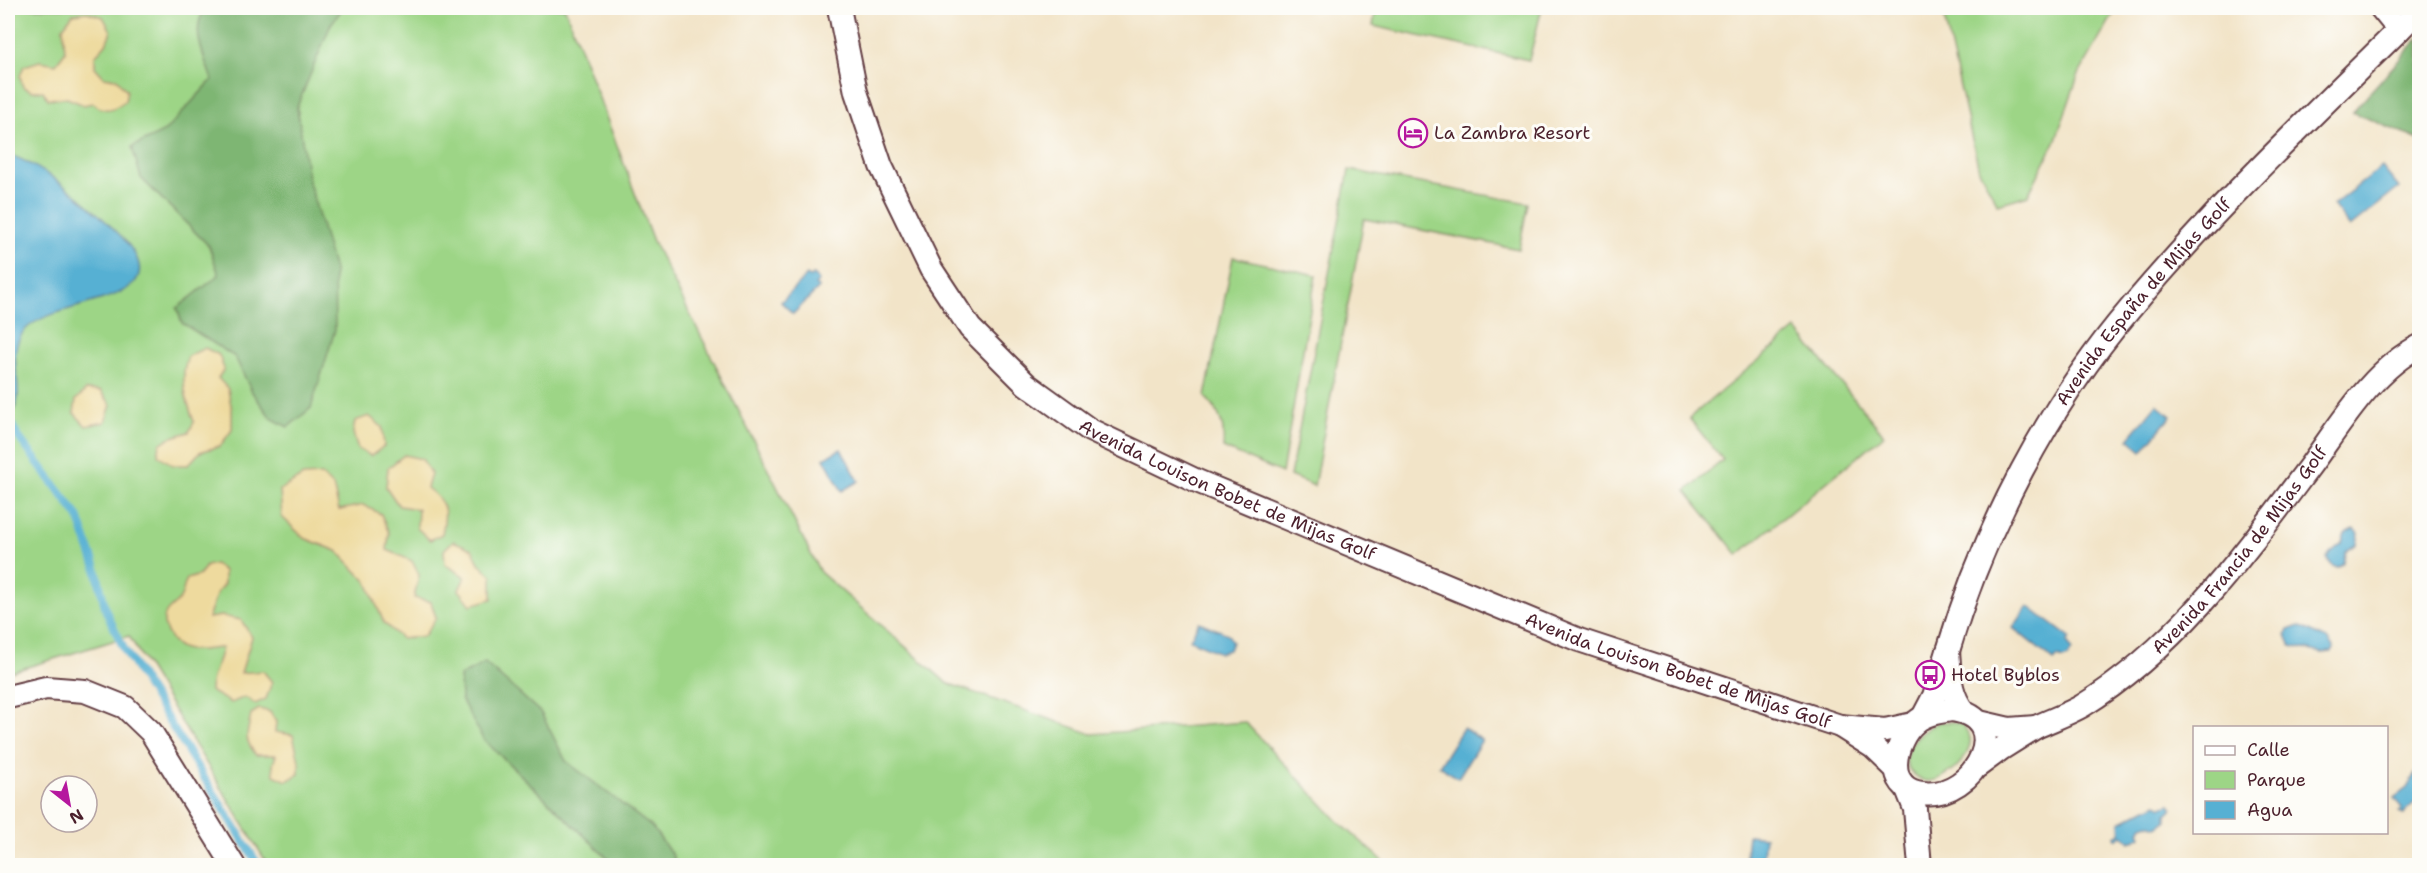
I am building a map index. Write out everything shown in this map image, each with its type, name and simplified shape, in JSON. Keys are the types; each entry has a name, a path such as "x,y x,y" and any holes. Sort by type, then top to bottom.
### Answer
{"street":[{"name":"Avenida Louison Bobet de Mijas Golf","path":"839,8 856,92 881,166 931,269 970,328 1026,384 1090,430 1197,481 1579,640 1840,726 1885,730 1918,721"},
{"path":"2381,8 2399,30"},
{"name":"Avenida España de Mijas Golf","path":"1918,721 1934,696 1956,624 2016,478 2079,377 2128,310 2196,235 2420,9"},
{"name":"Avenida Francia de Mijas Golf","path":"1977,766 2036,727 2079,707 2108,689 2159,646 2223,579 2366,390 2407,352 2420,346"},
{"name":"Avenida España de Mijas Golf","path":"1948,651 1951,686 1957,703 1971,717"},
{"path":"8,698 46,688 85,691 125,707 151,732 234,866"},
{"path":"1951,710 1971,717 1985,742 1977,766 1957,786 1944,792 1919,793 1901,784 1896,769 1897,754 1903,739 1918,721 1951,710"},
{"name":"Avenida Francia de Mijas Golf","path":"1971,717 2009,729 2036,727"},
{"name":"Avenida Louison Bobet de Mijas Golf","path":"1840,726 1873,747 1896,769"},
{"path":"1907,789 1916,809 1920,866"}],"green space":[{"path":"8,8 565,8 653,241 820,572 947,683 1092,734 1245,722 1340,823 1388,865 268,865 129,636 8,673"},
{"path":"207,8 343,8 331,24 297,107 308,178 334,270 335,330 311,408 288,427 271,418 252,392 235,357 182,323 177,308 219,275 209,246 141,178 132,147 165,131 212,80 202,53 198,33 201,16"},
{"path":"1376,8 1542,8 1529,60 1373,26"},
{"path":"1942,8 2117,8 2078,76 2055,142 2028,195 1998,204 1979,170"},
{"path":"2419,38 2419,140 2352,112"},
{"path":"1349,170 1528,203 1519,249 1364,219 1314,486 1290,476"},
{"path":"1233,257 1316,275 1282,473 1223,448 1221,420 1215,408 1205,397"},
{"path":"1796,329 1884,435 1738,555 1686,491 1723,460 1689,418"},
{"path":"485,663 541,713 566,761 652,827 673,856 675,865 615,865 483,739 461,699 460,676"},
{"path":"1939,722 1963,725 1970,738 1970,745 1962,760 1949,773 1934,780 1925,781 1911,772 1906,756 1908,749 1918,736"}],"sand":[{"path":"87,12 103,17 111,31 106,44 95,56 95,67 104,77 117,79 127,91 125,101 117,107 105,109 92,103 84,105 67,98 48,99 43,91 32,91 23,87 20,76 24,66 40,61 56,64 65,52 63,27 73,14"},
{"path":"205,348 219,355 224,369 218,378 228,389 232,411 232,430 220,446 200,452 188,465 173,465 158,455 160,444 169,438 189,432 194,422 186,397 185,364 188,356"},
{"path":"86,390 101,391 111,405 105,422 86,426 74,413 76,400"},
{"path":"369,416 382,427 384,446 371,456 358,449 353,433 355,421"},
{"path":"404,455 422,459 431,474 427,488 438,498 444,508 445,519 442,534 430,540 417,528 418,509 399,506 386,487 388,468"},
{"path":"321,475 333,486 339,510 363,505 381,514 389,533 387,550 412,561 419,575 414,598 431,602 436,618 424,636 402,639 384,623 367,582 337,551 304,538 282,517 280,490 303,476"},
{"path":"453,541 472,549 479,563 492,576 492,599 471,605 459,590 465,577 445,564 444,550"},
{"path":"215,564 224,571 224,584 217,593 208,618 221,616 241,620 252,637 241,673 263,671 272,682 266,699 255,704 245,697 231,703 210,691 211,680 222,648 184,649 172,640 164,625 165,615 180,599 187,579 200,575 206,566"},
{"path":"259,709 270,712 276,722 275,732 293,735 299,761 299,774 287,781 274,775 273,764 276,755 256,755 247,739 251,714"}],"water":[{"path":"8,154 52,177 91,208 115,230 135,255 139,273 130,286 112,296 64,310 42,319 25,330 18,341 16,352 18,399 15,410 8,420"},
{"path":"2382,167 2399,188 2350,227 2333,205"},
{"path":"807,275 810,277 813,275 819,281 815,285 819,288 793,314 781,302"},
{"path":"2157,404 2171,416 2142,451 2128,439"},
{"path":"841,449 859,481 842,491 824,458"},
{"path":"2355,529 2359,533 2357,544 2346,551 2343,563 2337,567 2332,566 2327,558 2329,554 2342,543 2346,533"},
{"path":"2028,606 2070,638 2067,642 2072,650 2068,657 2063,659 2058,657 2054,661 2013,628"},
{"path":"1199,622 1228,634 1232,642 1229,650 1220,653 1190,640"},
{"path":"2299,626 2327,639 2334,649 2332,652 2322,653 2291,646 2286,635 2288,630"},
{"path":"1463,728 1482,740 1458,778 1439,766"},
{"path":"2415,774 2419,778 2419,799 2404,814 2400,812 2402,808 2394,798 2407,788"},
{"path":"2157,803 2162,807 2170,804 2173,808 2167,814 2167,821 2157,827 2149,824 2143,826 2139,831 2141,836 2130,842 2123,835 2117,839 2115,836 2121,833 2120,822"},
{"path":"1748,835 1765,837 1762,865 1745,865"}],"waterway":[{"path":"9,419 17,435 78,516 96,568 106,611 124,649 259,866"}],"place":[{"name":"La Zambra Resort","path":"1413,133"},
{"name":"Hotel Byblos","path":"1930,675"}]}
